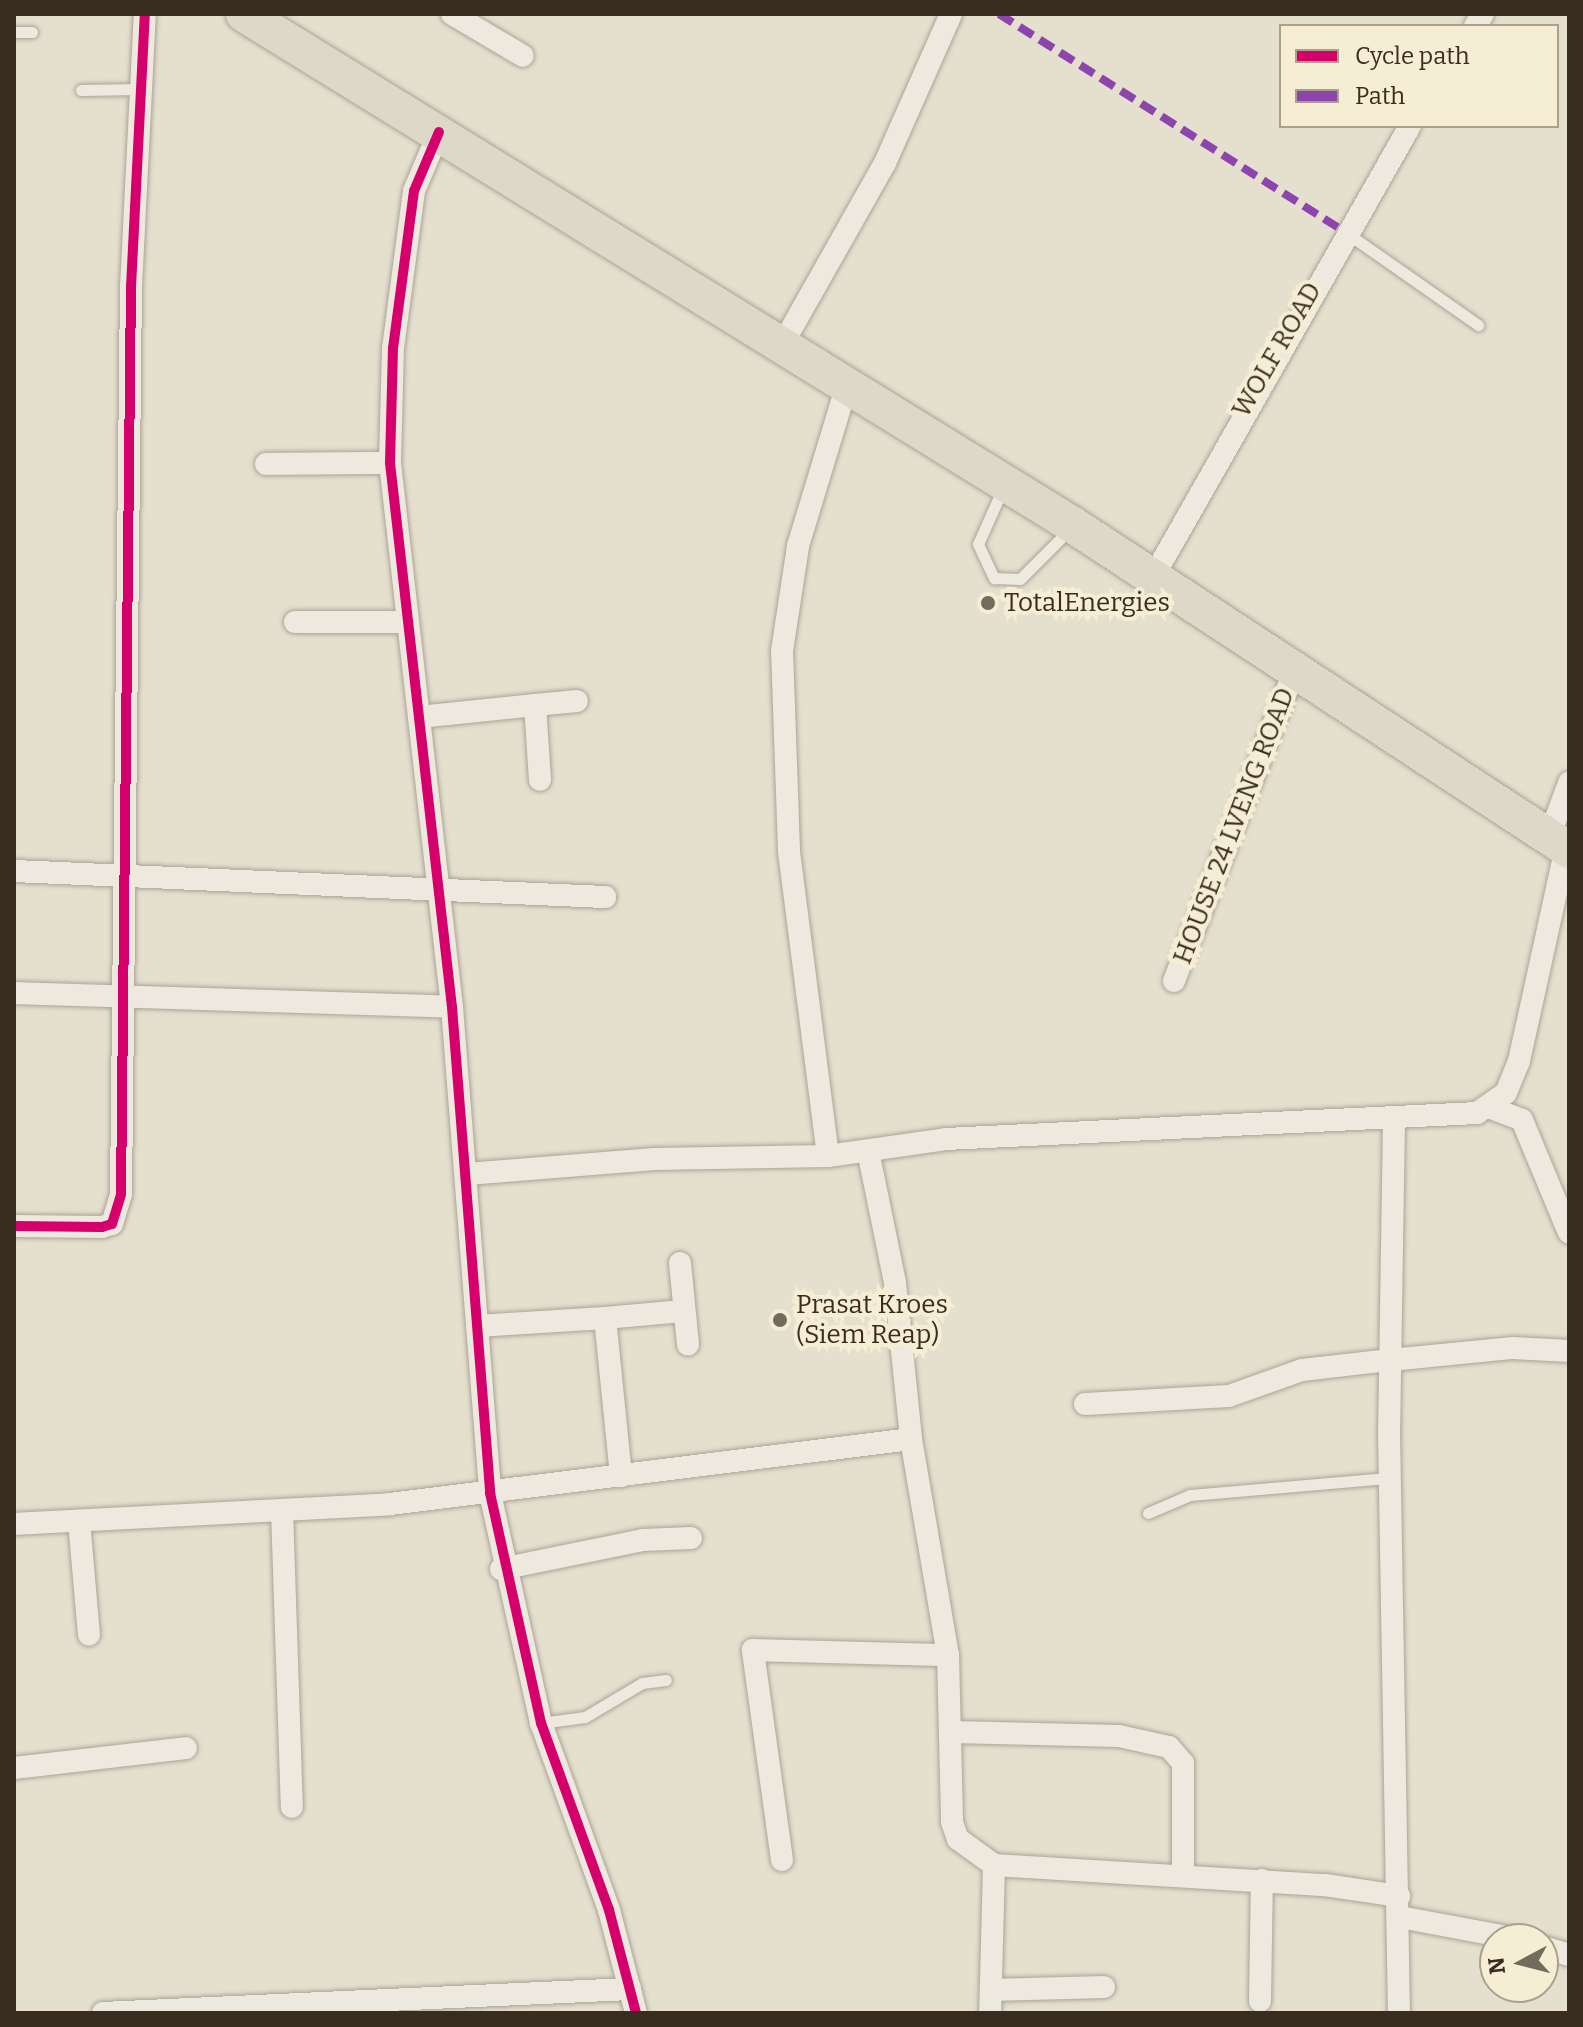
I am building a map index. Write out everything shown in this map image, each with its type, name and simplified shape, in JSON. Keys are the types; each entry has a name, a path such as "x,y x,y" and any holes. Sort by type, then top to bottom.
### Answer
{"highway":[{"path":"244,14 1073,525 1561,845"}],"street":[{"path":"14,1226 102,1227 117,1213 125,996 122,874 139,89 145,14"},
{"path":"452,14 523,56"},
{"path":"782,345 885,163 951,14"},
{"name":"WOLF ROAD","path":"1152,579 1344,231 1409,128"},
{"path":"439,132 414,191 393,348 390,463 403,622 419,717 452,1007 490,1493 501,1569 541,1723 636,2013"},
{"path":"828,1156 789,850 782,651 798,546 847,385"},
{"path":"266,464 390,463"},
{"path":"295,622 403,622"},
{"name":"HOUSE 24 LVENG ROAD","path":"1174,981 1294,671"},
{"path":"419,717 577,701"},
{"path":"535,705 540,780"},
{"path":"1491,1108 1519,1061 1561,845 1569,783"},
{"path":"14,871 605,897"},
{"path":"14,993 452,1007"},
{"path":"467,1174 654,1159 828,1156 946,1139 1394,1120 1491,1108 1522,1120 1569,1233"},
{"path":"1394,1120 1390,1478 1399,2013"},
{"path":"868,1151 895,1283 911,1439 948,1655 953,1732 952,1822 958,1839 994,1865 1262,1880 1399,1906 1479,1928"},
{"path":"680,1263 688,1345"},
{"path":"477,1326 683,1311"},
{"path":"605,1318 621,1476"},
{"path":"1085,1404 1229,1396 1302,1370 1390,1360 1513,1348 1569,1351"},
{"path":"14,1524 282,1510 490,1493 911,1439"},
{"path":"282,1510 292,1807"},
{"path":"79,1521 89,1635"},
{"path":"501,1569 643,1540 691,1538"},
{"path":"782,1860 753,1650 948,1655"},
{"path":"953,1732 1119,1736 1169,1747 1183,1763 1183,1875"},
{"path":"14,1768 186,1748"},
{"path":"990,2013 994,1865"},
{"path":"1260,2001 1262,1880"},
{"path":"991,1990 1104,1987"},
{"path":"103,2013 630,1989"}],"lane":[{"path":"14,32 32,32"},
{"path":"81,90 139,89"},
{"path":"1344,231 1478,325"},
{"path":"1006,484 978,544 994,578 1020,579 1073,525"},
{"path":"1148,1513 1190,1495 1390,1478"},
{"path":"541,1723 585,1717 642,1683 666,1680"}],"marked path":[{"path":"999,14 1344,231"}],"cycle path":[{"path":"14,1226 102,1227 112,1224 121,1194 131,287 145,14"},
{"path":"439,132 414,191 393,348 390,463 452,1007 490,1493 541,1723 609,1910 636,2013"}],"place":[{"name":"TotalEnergies","path":"988,603"},
{"name":"Prasat Kroes (Siem Reap)","path":"780,1320"}]}
